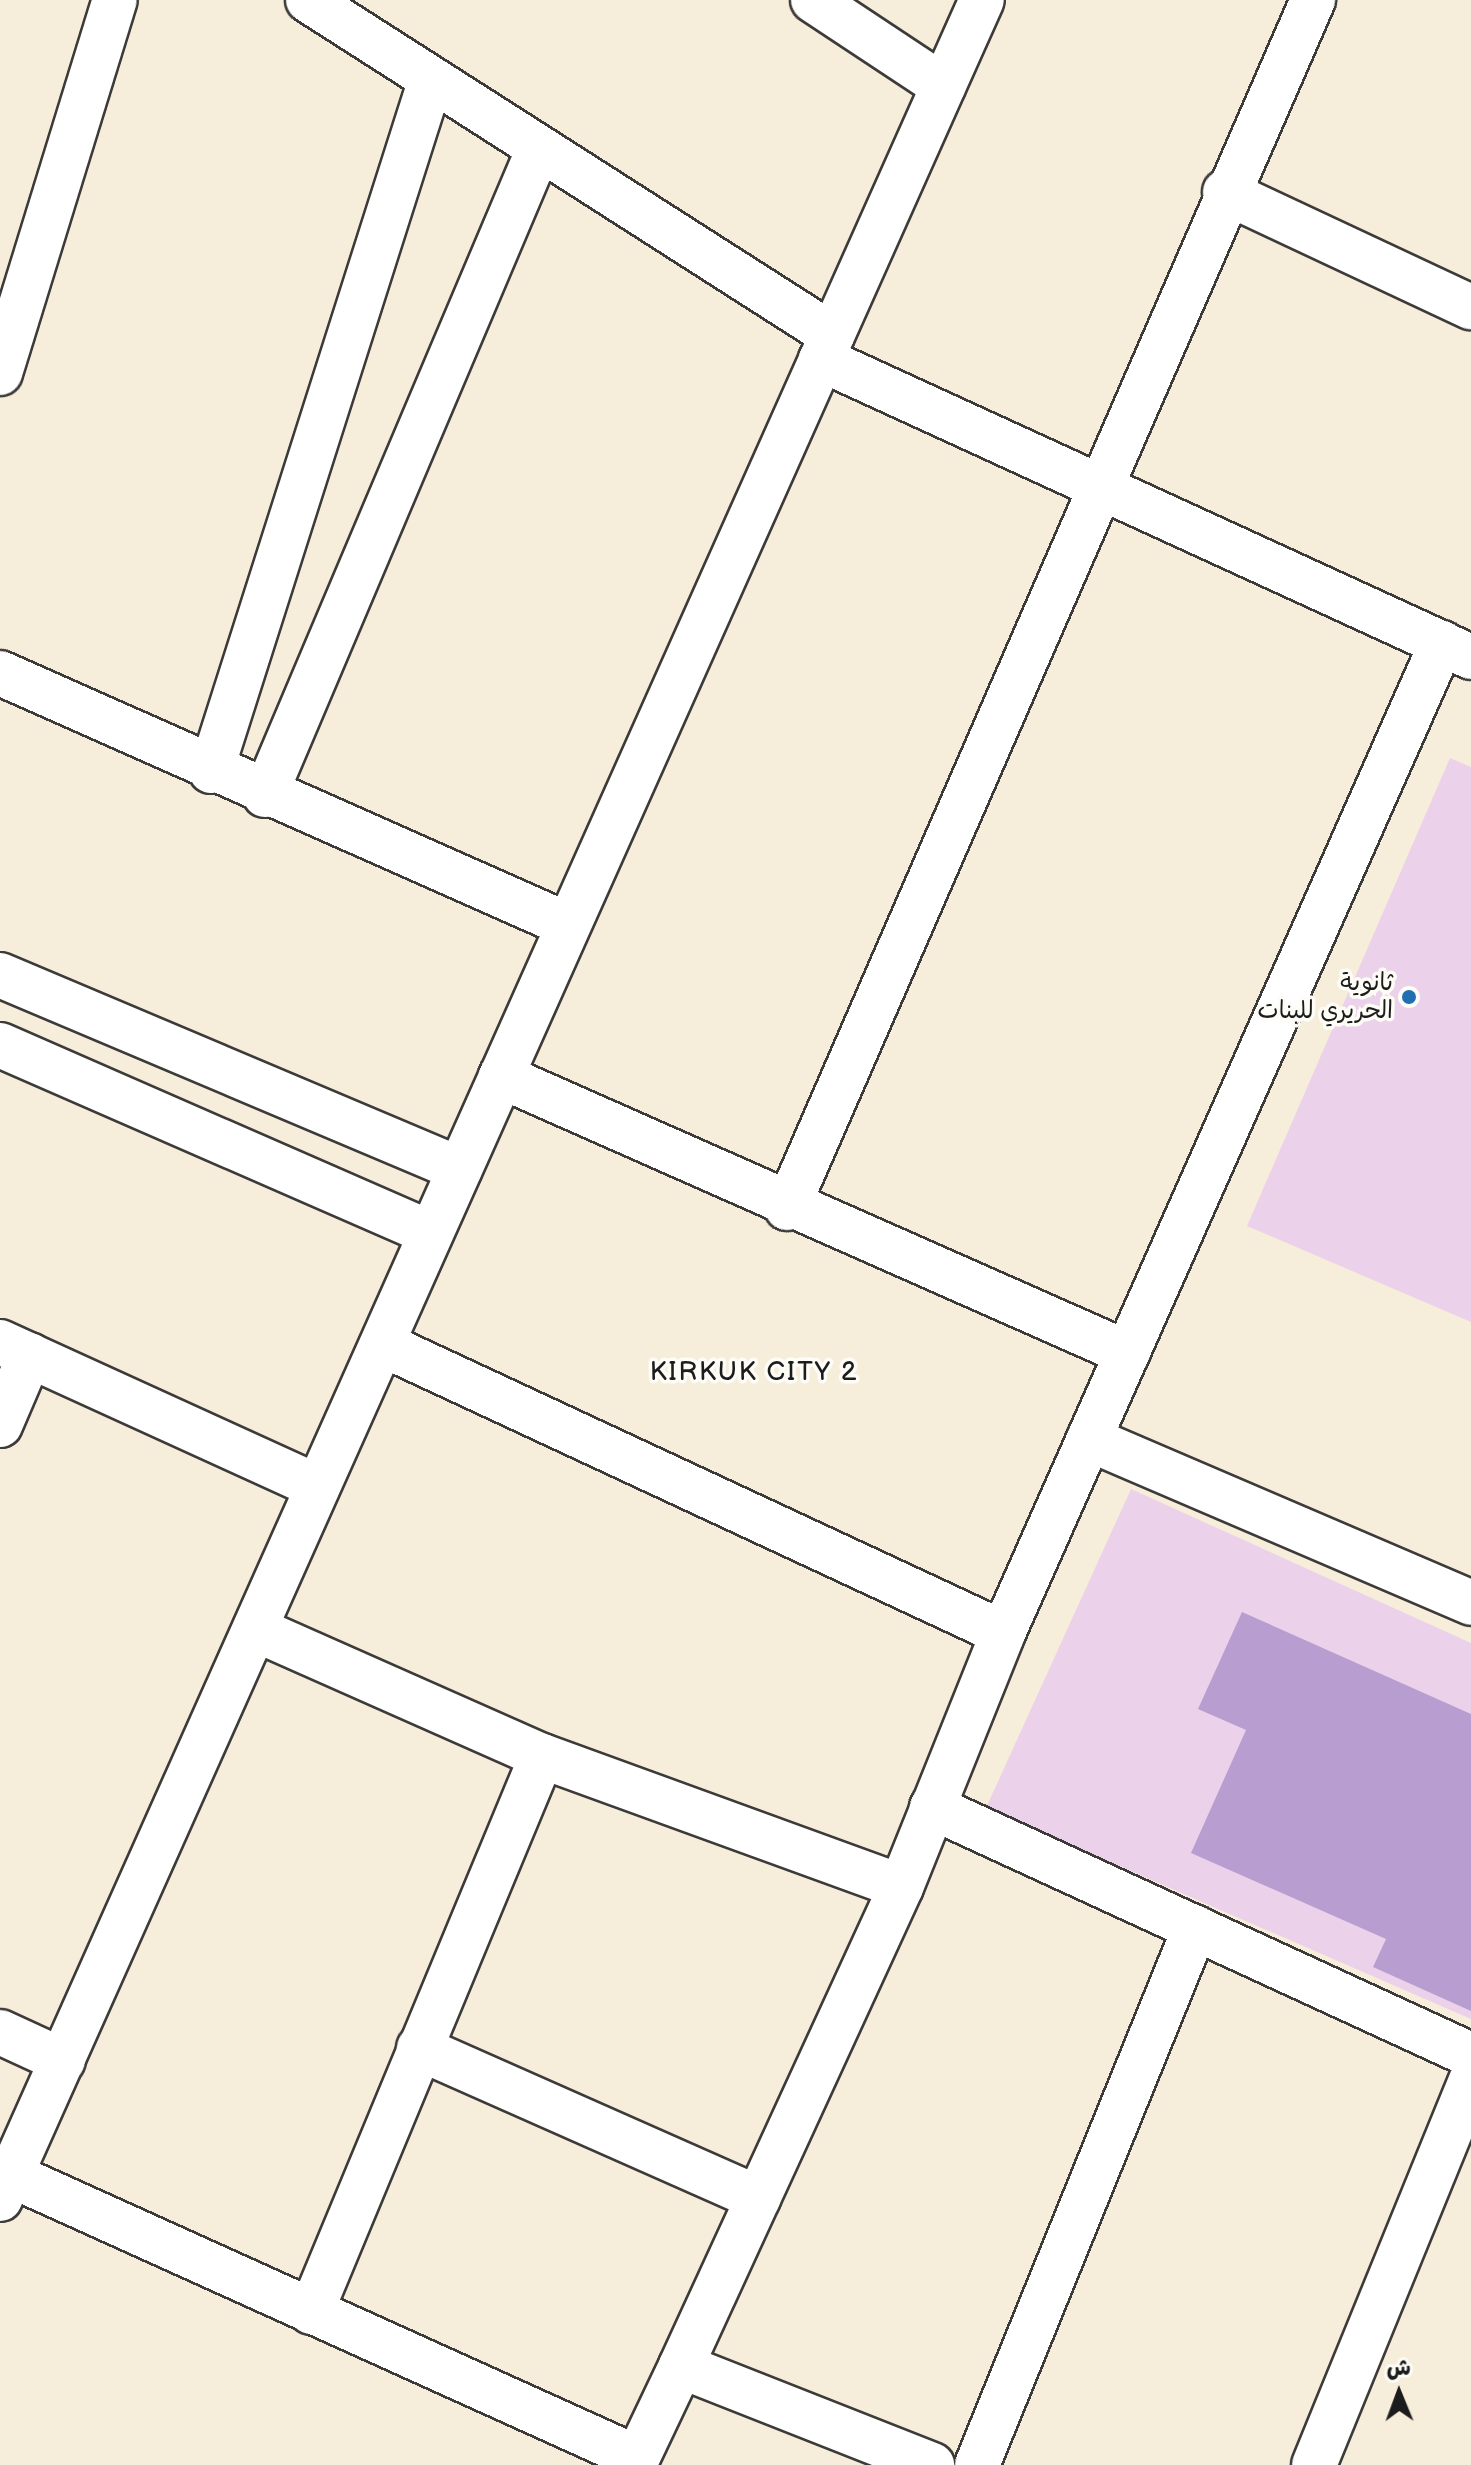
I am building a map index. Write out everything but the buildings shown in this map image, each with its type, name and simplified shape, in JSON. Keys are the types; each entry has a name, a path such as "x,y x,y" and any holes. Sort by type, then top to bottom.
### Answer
{"street":[{"path":"0,373 115,0"},
{"path":"308,0 431,79 827,347 1099,486 1456,650 1127,1353 1003,1633 901,1887 635,2462 311,2312 6,2187 568,925 827,347 943,86 982,0"},
{"path":"813,0 943,86"},
{"path":"787,1208 1225,192 1313,0"},
{"path":"211,771 431,79"},
{"path":"265,795 538,151"},
{"path":"1225,192 1471,307"},
{"path":"0,673 265,795 568,925"},
{"path":"0,975 460,1169"},
{"path":"0,1045 431,1233"},
{"path":"501,1076 787,1208 1127,1353"},
{"path":"382,1344 1003,1633"},
{"path":"0,1425 15,1348 318,1487"},
{"path":"1089,1439 1471,1603"},
{"path":"255,1629 542,1756 901,1887"},
{"path":"311,2312 542,1756"},
{"path":"932,1807 1471,2055"},
{"path":"977,2465 1195,1928"},
{"path":"0,2032 63,2061"},
{"path":"419,2048 758,2198"},
{"path":"1314,2465 1471,2080"},
{"path":"681,2366 932,2465"}],"shaded area":[{"name":"ثانوية الحريري للبنات","path":"1450,758 1471,767 1471,1322 1247,1226"},
{"path":"1131,1489 1471,1643 1471,2019 986,1808"}],"place":[{"name":"ثانوية الحريري للبنات","path":"1409,997"}],"district":[{"name":"KIRKUK CITY 2","path":"754,1373"}]}
